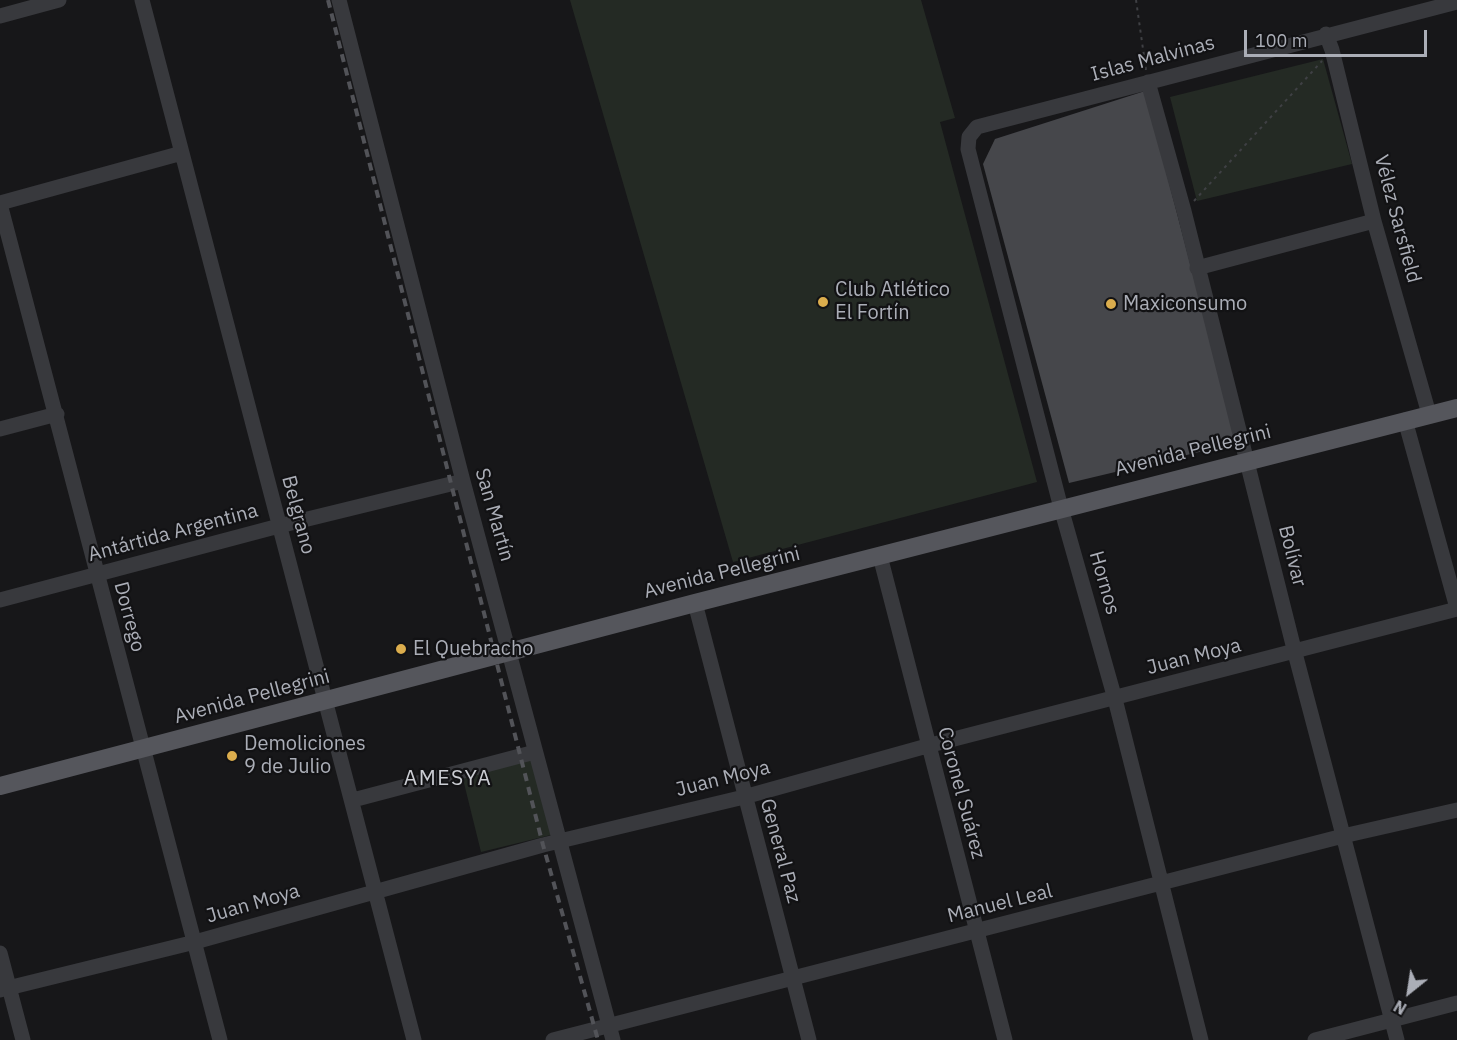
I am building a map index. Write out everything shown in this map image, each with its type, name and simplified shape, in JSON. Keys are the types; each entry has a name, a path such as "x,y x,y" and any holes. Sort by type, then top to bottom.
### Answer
{"main road":[{"name":"Avenida Pellegrini","path":"0,786 1060,508 1457,408"}],"street":[{"path":"0,16 59,0"},
{"name":"Belgrano","path":"142,0 414,1040"},
{"name":"San Martín","path":"339,0 463,481 511,651 535,752 612,1033"},
{"name":"Islas Malvinas","path":"969,137 976,127 1326,34 1457,2"},
{"name":"Vélez Sarsfield","path":"1326,34 1332,50 1374,221 1429,414"},
{"name":"Bolívar","path":"1148,82 1184,212 1295,653 1397,1040"},
{"name":"Hornos","path":"969,137 968,149 1060,508 1115,699 1201,1040"},
{"path":"0,203 182,153"},
{"name":"Dorrego","path":"0,203 220,1040"},
{"path":"1197,268 1374,221"},
{"path":"0,429 57,414"},
{"path":"1405,420 1457,608"},
{"name":"Antártida Argentina","path":"0,600 279,526 463,481"},
{"name":"Coronel Suárez","path":"880,556 927,746 1005,1040"},
{"name":"General Paz","path":"696,603 808,1040"},
{"name":"Juan Moya","path":"5,989 195,942 560,841 744,797 927,746 1295,653 1457,608"},
{"path":"353,800 535,752"},
{"name":"Manuel Leal","path":"553,1040 612,1033 792,979 1343,836 1457,810"},
{"path":"0,952 5,989 23,1040"},
{"path":"1315,1040 1457,1003"}],"path":[{"path":"1136,0 1148,82"},
{"path":"1184,212 1332,50"}],"shaded area":[{"name":"Club Atlético El Fortín","path":"570,0 921,0 955,118 940,122 1037,482 733,562"},
{"path":"1323,59 1352,164 1197,201 1170,97"},
{"path":"531,758 551,835 481,852 462,775"}],"building":[{"name":"Maxiconsumo","path":"1145,91 1237,443 1069,483 983,164 995,139"}],"railway":[{"path":"328,0 543,845 598,1040"}],"place":[{"name":"Club Atlético El Fortín","path":"823,302"},
{"name":"Maxiconsumo","path":"1111,304"},
{"name":"El Quebracho","path":"401,649"},
{"name":"Demoliciones 9 de Julio","path":"232,756"}],"district":[{"name":"AMESYA","path":"448,779"}]}
